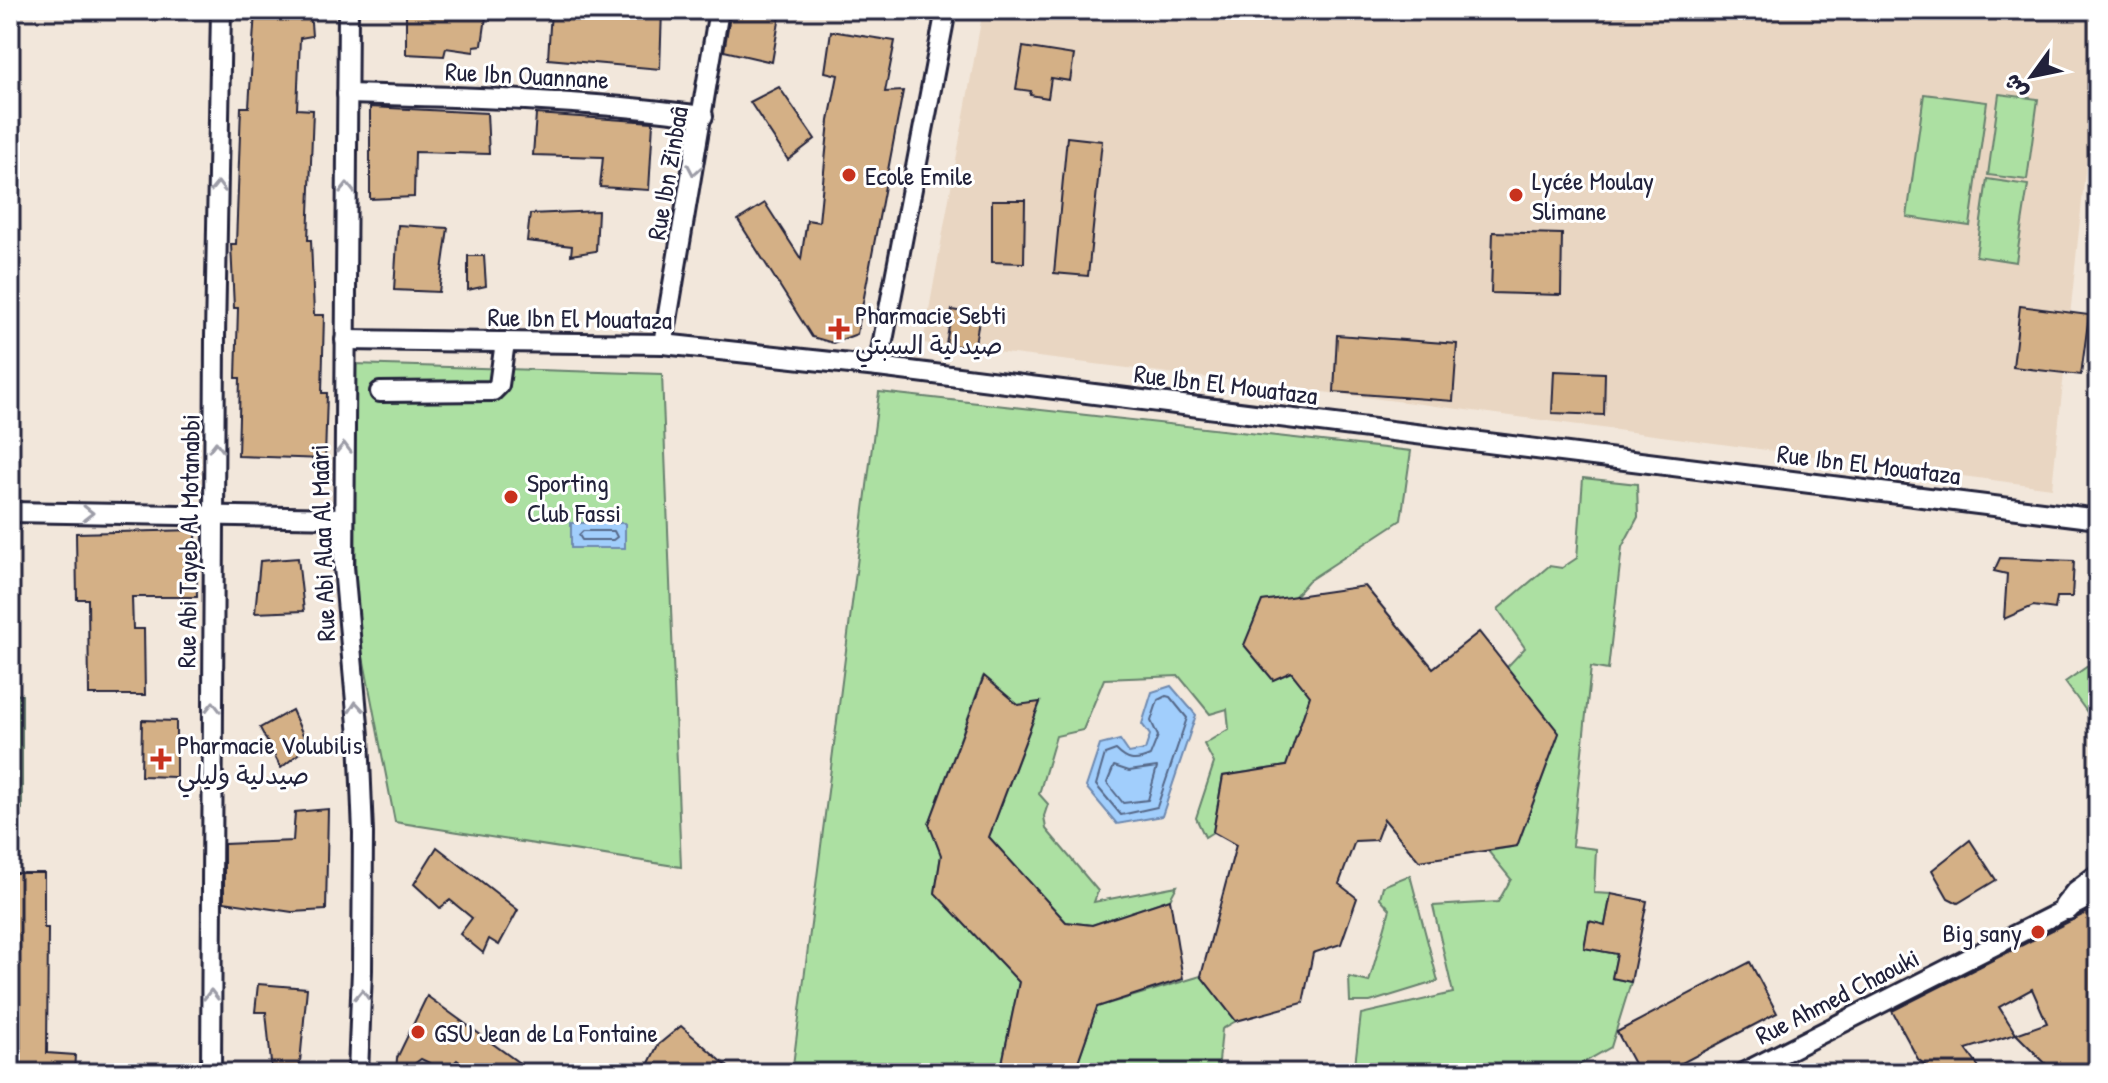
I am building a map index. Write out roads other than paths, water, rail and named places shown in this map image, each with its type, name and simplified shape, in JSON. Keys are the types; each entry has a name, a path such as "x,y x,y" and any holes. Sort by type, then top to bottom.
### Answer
{"street":[{"name":"Rue Abi Tayeb Al Motanabbi","path":"211,1073 215,337 221,10"},
{"name":"Rue Abi Alaa Al Maâri","path":"348,10 343,518 363,833 358,1073"},
{"name":"Rue Ibn Zinbaâ","path":"663,344 719,10"},
{"path":"878,367 946,10"},
{"name":"Rue Ibn Ouannane","path":"347,94 538,99 703,116"},
{"name":"Rue Ibn El Mouataza","path":"345,340 663,344 878,367 2098,519"},
{"path":"380,392 493,391 499,385 505,342"},
{"path":"10,512 343,518"},
{"path":"2086,900 2078,893 2098,878"},
{"name":"Rue Ahmed Chaouki","path":"1743,1073 2086,900"}],"water":[{"path":"571,523 625,523 625,548 571,548"},
{"path":"1171,686 1196,715 1162,816 1117,824 1086,787 1100,745 1120,740 1129,753 1145,750 1150,735 1142,724 1152,692"}],"place":[{"name":"Ecole Emile","path":"849,175"},
{"name":"Lycée Moulay Slimane","path":"1516,195"},
{"name":"Pharmacie Sebti صيدلية السبتي","path":"839,329"},
{"name":"Sporting Club Fassi","path":"511,497"},
{"name":"Pharmacie Volubilis صيدلية وليلي","path":"161,759"},
{"name":"Big sany","path":"2038,932"},
{"name":"GSU Jean de La Fontaine","path":"418,1032"}]}
